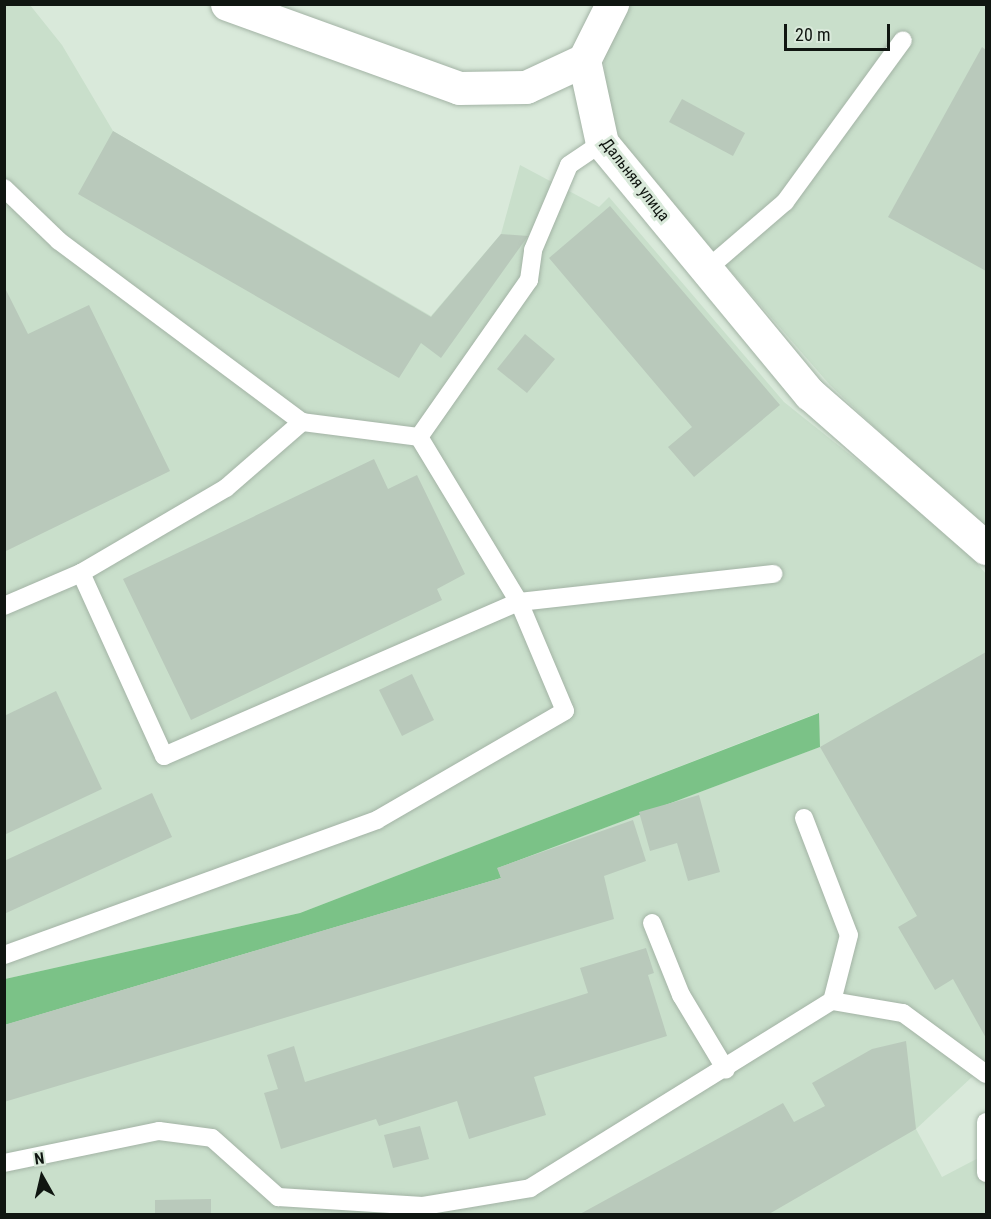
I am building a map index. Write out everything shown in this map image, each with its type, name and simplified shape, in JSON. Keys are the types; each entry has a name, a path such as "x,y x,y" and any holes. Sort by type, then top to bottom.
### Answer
{"street":[{"path":"227,4 459,88 526,87 584,60 612,4"},
{"name":"Дальняя улица","path":"584,60 602,143 810,394 987,548"}],"lane":[{"path":"707,269 785,202 903,40"},
{"path":"419,437 529,280 533,249 568,165 602,143"},
{"path":"6,192 59,241 302,422 419,437"},
{"path":"4,606 81,573 226,488 302,422"},
{"path":"4,955 377,820 565,711 519,602 419,437"},
{"path":"81,573 164,756 519,602 773,574"},
{"path":"4,1163 159,1131 212,1138 278,1197 423,1206 530,1188 726,1070 832,1001 849,935 804,818"},
{"path":"652,923 681,995 726,1070"},
{"path":"832,1001 903,1013 987,1074"},
{"path":"987,1122 987,1173"}],"shaded area":[{"path":"5,5 30,5 62,45 113,131 431,316 501,234 520,165 599,207 609,197 784,402 957,540 986,574 986,1064 916,1129 942,1177 986,1154 986,1214 5,1214 5,1025 500,878 497,868 820,747 818,713 300,913 5,979"},
{"path":"631,5 986,5 986,533 830,385 620,144 606,100 604,56"}],"green space":[{"path":"819,713 820,747 498,868 501,878 5,1025 5,979 300,913"}],"building":[{"path":"982,47 986,50 986,271 888,217"},
{"path":"682,99 745,133 733,156 669,122"},
{"path":"113,131 431,317 501,234 528,236 441,358 421,343 399,378 78,194"},
{"path":"610,206 780,405 694,477 668,447 692,427 549,258"},
{"path":"4,286 28,334 89,305 170,471 4,552"},
{"path":"525,334 555,359 527,393 497,369"},
{"path":"374,459 388,489 417,475 465,574 437,589 442,600 191,720 123,579"},
{"path":"986,652 986,1038 953,979 935,990 898,927 917,916 820,747"},
{"path":"412,674 434,720 402,736 379,690"},
{"path":"56,691 102,789 4,835 4,716"},
{"path":"152,793 172,837 4,914 4,861"},
{"path":"699,795 720,872 688,881 677,843 650,851 639,812"},
{"path":"633,820 646,861 604,876 614,919 4,1102 4,1025 501,878 497,868"},
{"path":"646,948 654,973 648,975 667,1036 534,1077 546,1115 469,1139 457,1101 379,1126 376,1119 281,1149 264,1093 278,1089 267,1055 294,1046 305,1082 588,993 580,968"},
{"path":"906,1041 916,1129 769,1214 580,1214 783,1103 794,1122 825,1106 812,1083 872,1049"},
{"path":"420,1126 429,1159 393,1168 384,1135"},
{"path":"211,1199 211,1214 155,1214 155,1200"}]}
